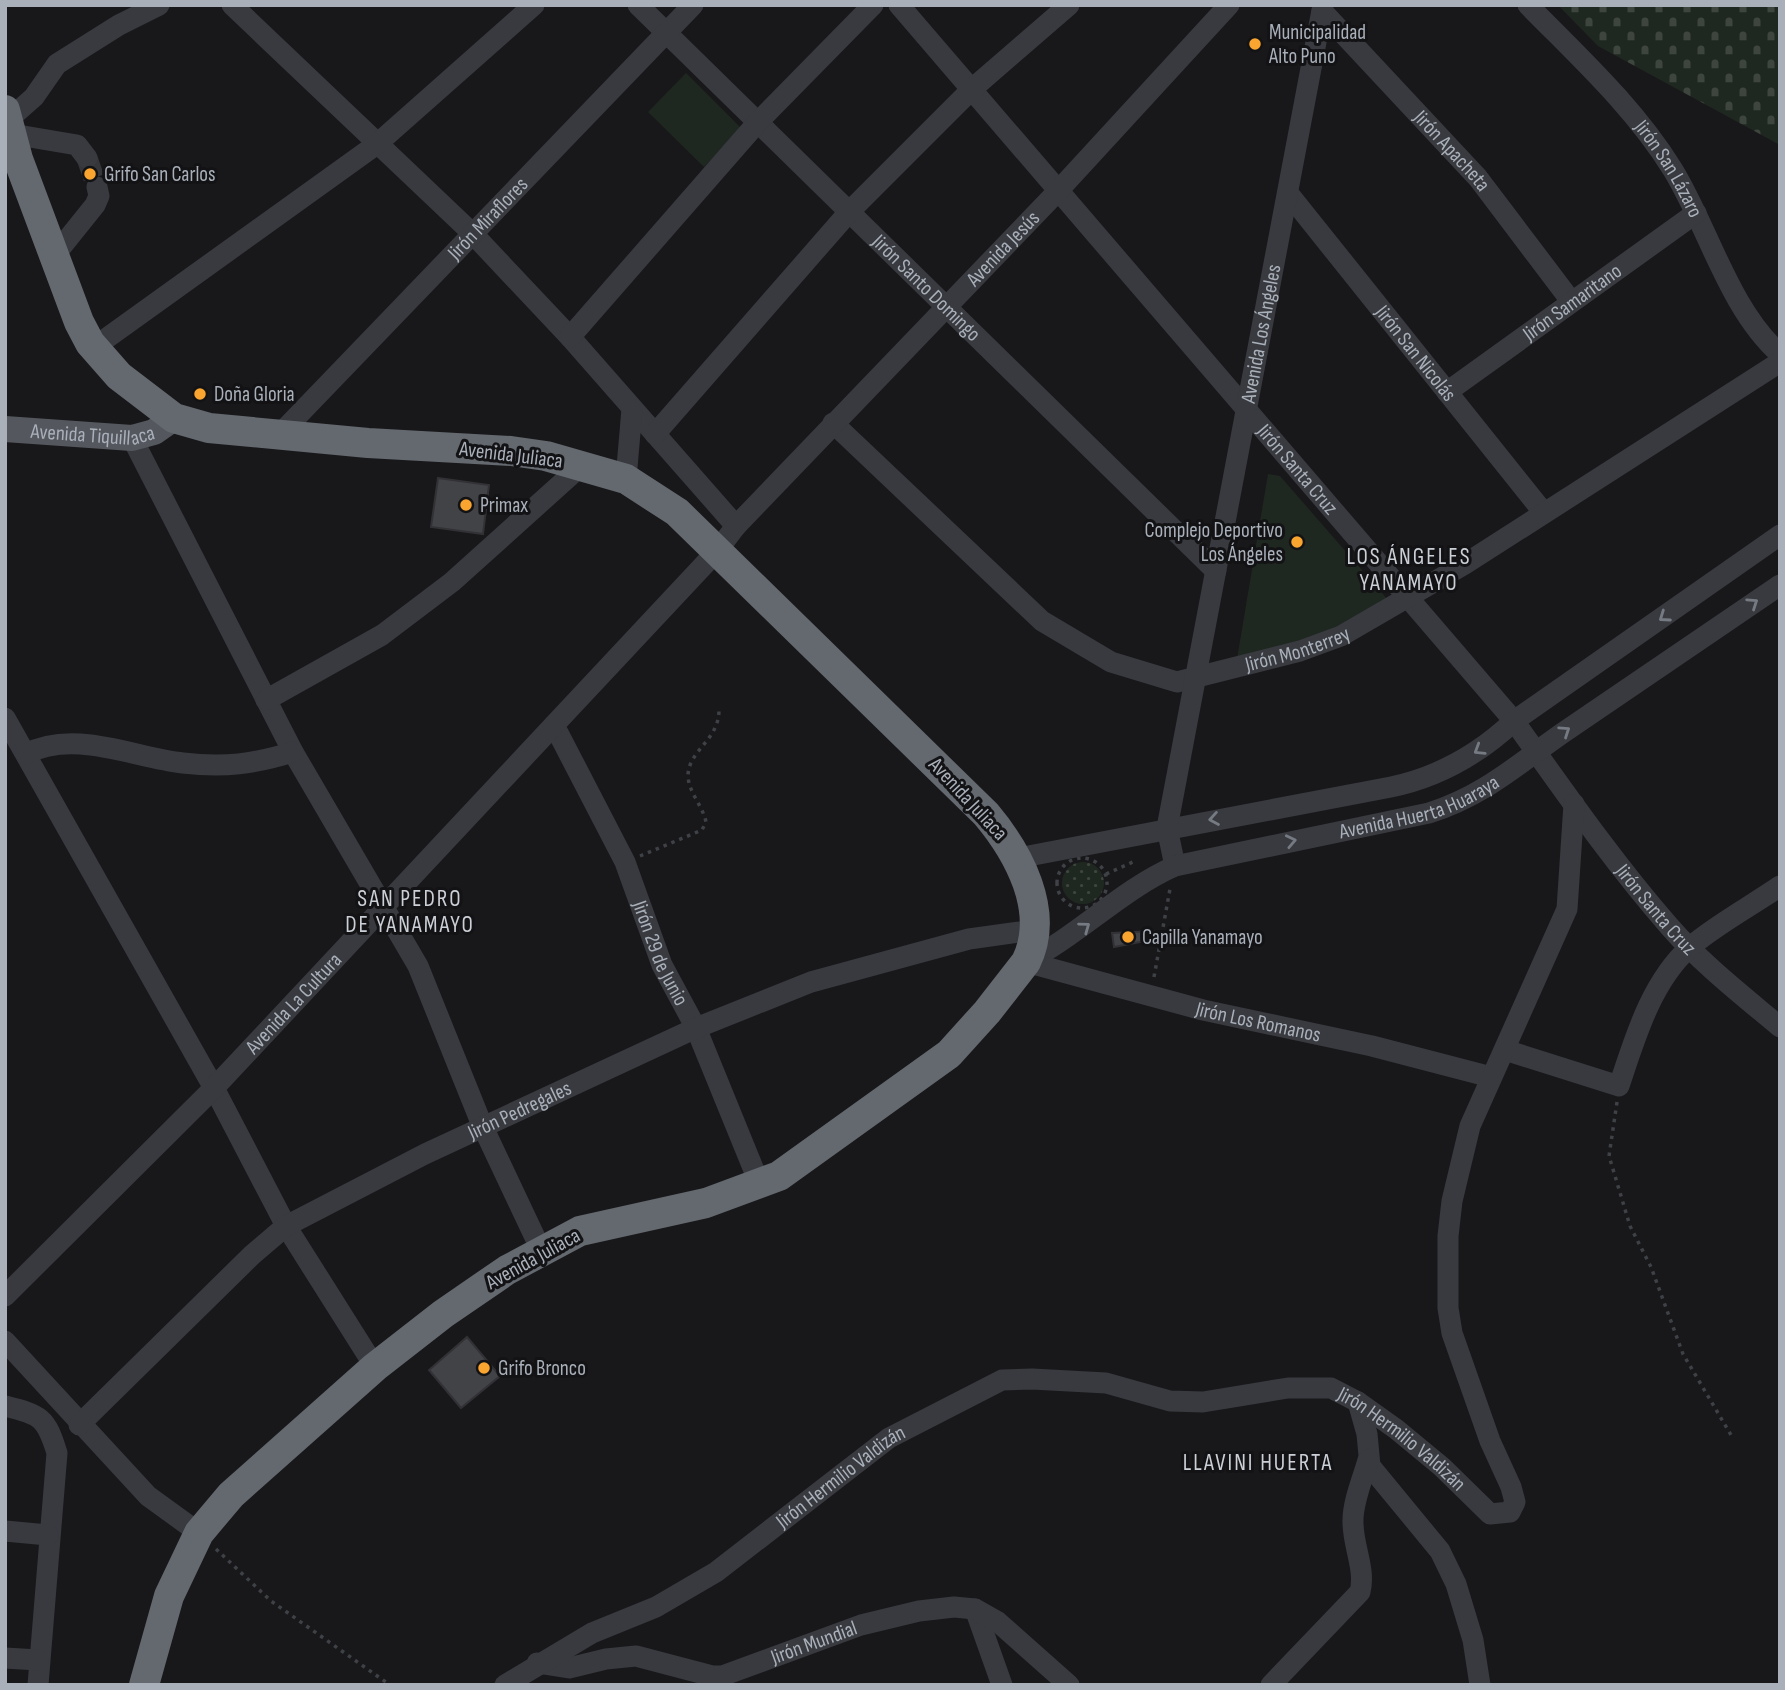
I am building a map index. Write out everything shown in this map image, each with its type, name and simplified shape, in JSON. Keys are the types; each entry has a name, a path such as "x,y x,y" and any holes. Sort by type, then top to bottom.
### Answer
{"highway":[{"name":"Avenida Juliaca","path":"10,136 79,322 93,348 118,376 174,418 233,432 281,433 368,443 511,451 582,465 626,478 677,512 986,814 1018,858 1030,894 1034,930 1032,949 1026,962 987,1012 948,1054 823,1147 760,1185 669,1213 580,1231 541,1250 443,1314 375,1367 231,1495 199,1533 169,1596 144,1685"}],"main road":[{"name":"Avenida Tiquillaca","path":"5,429 132,438 154,432 174,418"}],"street":[{"path":"87,158 77,145 10,136 57,64 111,30 159,5"},
{"path":"232,5 472,233 570,337 736,526"},
{"path":"93,348 377,144 534,5"},
{"name":"Jirón Santo Domingo","path":"638,5 943,307 1216,571"},
{"name":"Jirón Miraflores","path":"281,433 693,5"},
{"path":"570,337 758,122 873,5"},
{"name":"Jirón Santa Cruz","path":"899,5 1514,721 1653,906 1690,948 1780,1027"},
{"path":"655,434 849,212 972,89 1069,5"},
{"name":"Avenida Jesús","path":"717,551 736,526 943,307 1057,192 1229,5"},
{"name":"Jirón San Lázaro","path":"1528,5 1639,121 1674,171 1756,327 1780,354"},
{"name":"Avenida Los Ángeles","path":"1175,866 1167,828 1322,8"},
{"name":"Jirón Apacheta","path":"1322,8 1478,178 1571,301"},
{"path":"54,256 95,205 99,196 97,187"},
{"name":"Jirón San Nicolás","path":"1288,193 1544,513"},
{"name":"Jirón Samaritano","path":"1447,392 1696,213"},
{"name":"Jirón Monterrey","path":"833,423 1027,608 1061,635 1141,673 1177,682 1322,645 1465,564 1780,362"},
{"path":"626,478 632,409"},
{"path":"132,438 293,752 418,966 482,1125 541,1250"},
{"path":"266,700 382,635 452,582 582,465"},
{"name":"Avenida Huerta Huaraya","path":"1018,858 1423,780 1452,767 1492,742 1514,721 1780,536"},
{"name":"Avenida La Cultura","path":"5,1296 214,1088 717,551"},
{"name":"Avenida Huerta Huaraya","path":"1026,962 1060,945 1154,877 1175,866 1439,809 1511,773 1536,752 1780,585"},
{"path":"5,718 214,1088 286,1226 375,1367"},
{"name":"Jirón 29 de Junio","path":"554,724 625,862 662,965 696,1028 760,1185"},
{"path":"26,754 48,744 70,743 152,759 220,765 253,764 293,752"},
{"name":"Jirón Hermilio Valdizán","path":"505,1685 537,1663 592,1633 656,1607 716,1572 889,1438 1002,1380 1106,1383 1170,1401 1203,1402 1307,1387 1331,1388 1357,1402 1432,1458 1478,1506 1490,1514 1510,1512 1515,1502 1511,1487 1490,1441 1459,1355 1448,1308 1446,1273 1452,1201 1470,1126 1567,909 1574,804"},
{"path":"1505,1050 1619,1086 1645,1015 1659,987 1690,948 1780,886"},
{"name":"Jirón Pedregales","path":"79,1424 252,1255 286,1226 482,1125 586,1081 696,1028 811,982 863,965 994,933 1034,930"},
{"name":"Jirón Los Romanos","path":"1026,962 1150,996 1372,1046 1490,1077"},
{"path":"5,1341 148,1496 199,1533"},
{"path":"1271,1685 1360,1592 1363,1580 1354,1546 1353,1517 1368,1460 1367,1434 1357,1402"},
{"path":"5,1406 31,1411 49,1428 57,1453 48,1535 38,1685"},
{"path":"1368,1460 1440,1551 1456,1584 1473,1640 1480,1685"},
{"path":"5,1531 48,1535"},
{"name":"Jirón Mundial","path":"537,1663 569,1668 606,1659 636,1656 722,1676 861,1625 919,1611 954,1607 975,1609"},
{"path":"975,1609 1002,1685"},
{"path":"975,1609 999,1622 1069,1685"},
{"path":"5,1658 38,1660"}],"path":[{"path":"625,862 702,830 706,822 704,812 690,785 688,772 692,760 715,733 719,724 719,710"},
{"path":"1088,859 1106,874 1107,890 1092,906 1077,908 1060,894 1058,878 1072,860 1088,859"},
{"path":"1106,874 1133,862"},
{"path":"1150,996 1175,866"},
{"path":"1619,1086 1609,1156 1630,1226 1651,1267 1682,1354 1731,1435"},
{"path":"199,1533 271,1601 390,1685"}],"green space":[{"path":"1558,5 1780,5 1780,145 1598,46"},
{"path":"686,73 742,129 704,167 648,112"},
{"name":"Complejo Deportivo Los Ángeles","path":"1268,474 1280,476 1395,608 1345,636 1237,659"},
{"path":"1083,862 1098,868 1104,883 1098,898 1083,904 1068,898 1062,883 1068,868"}],"building":[{"path":"438,478 489,485 483,534 431,527"},
{"name":"Capilla Yanamayo","path":"1155,931 1156,939 1114,947 1112,933"},
{"path":"467,1337 500,1376 461,1408 429,1370"}],"tunnel":[{"path":"87,158 97,187"}],"place":[{"name":"Municipalidad Alto Puno","path":"1255,44"},
{"name":"Grifo San Carlos","path":"90,174"},
{"name":"Doña Gloria","path":"200,394"},
{"name":"Primax","path":"466,505"},
{"name":"Complejo Deportivo Los Ángeles","path":"1297,542"},
{"name":"Capilla Yanamayo","path":"1128,937"},
{"name":"Grifo Bronco","path":"484,1368"}],"district":[{"name":"LOS ÁNGELES YANAMAYO","path":"1409,570"},
{"name":"SAN PEDRO DE YANAMAYO","path":"410,912"},
{"name":"LLAVINI HUERTA","path":"1258,1463"}]}
